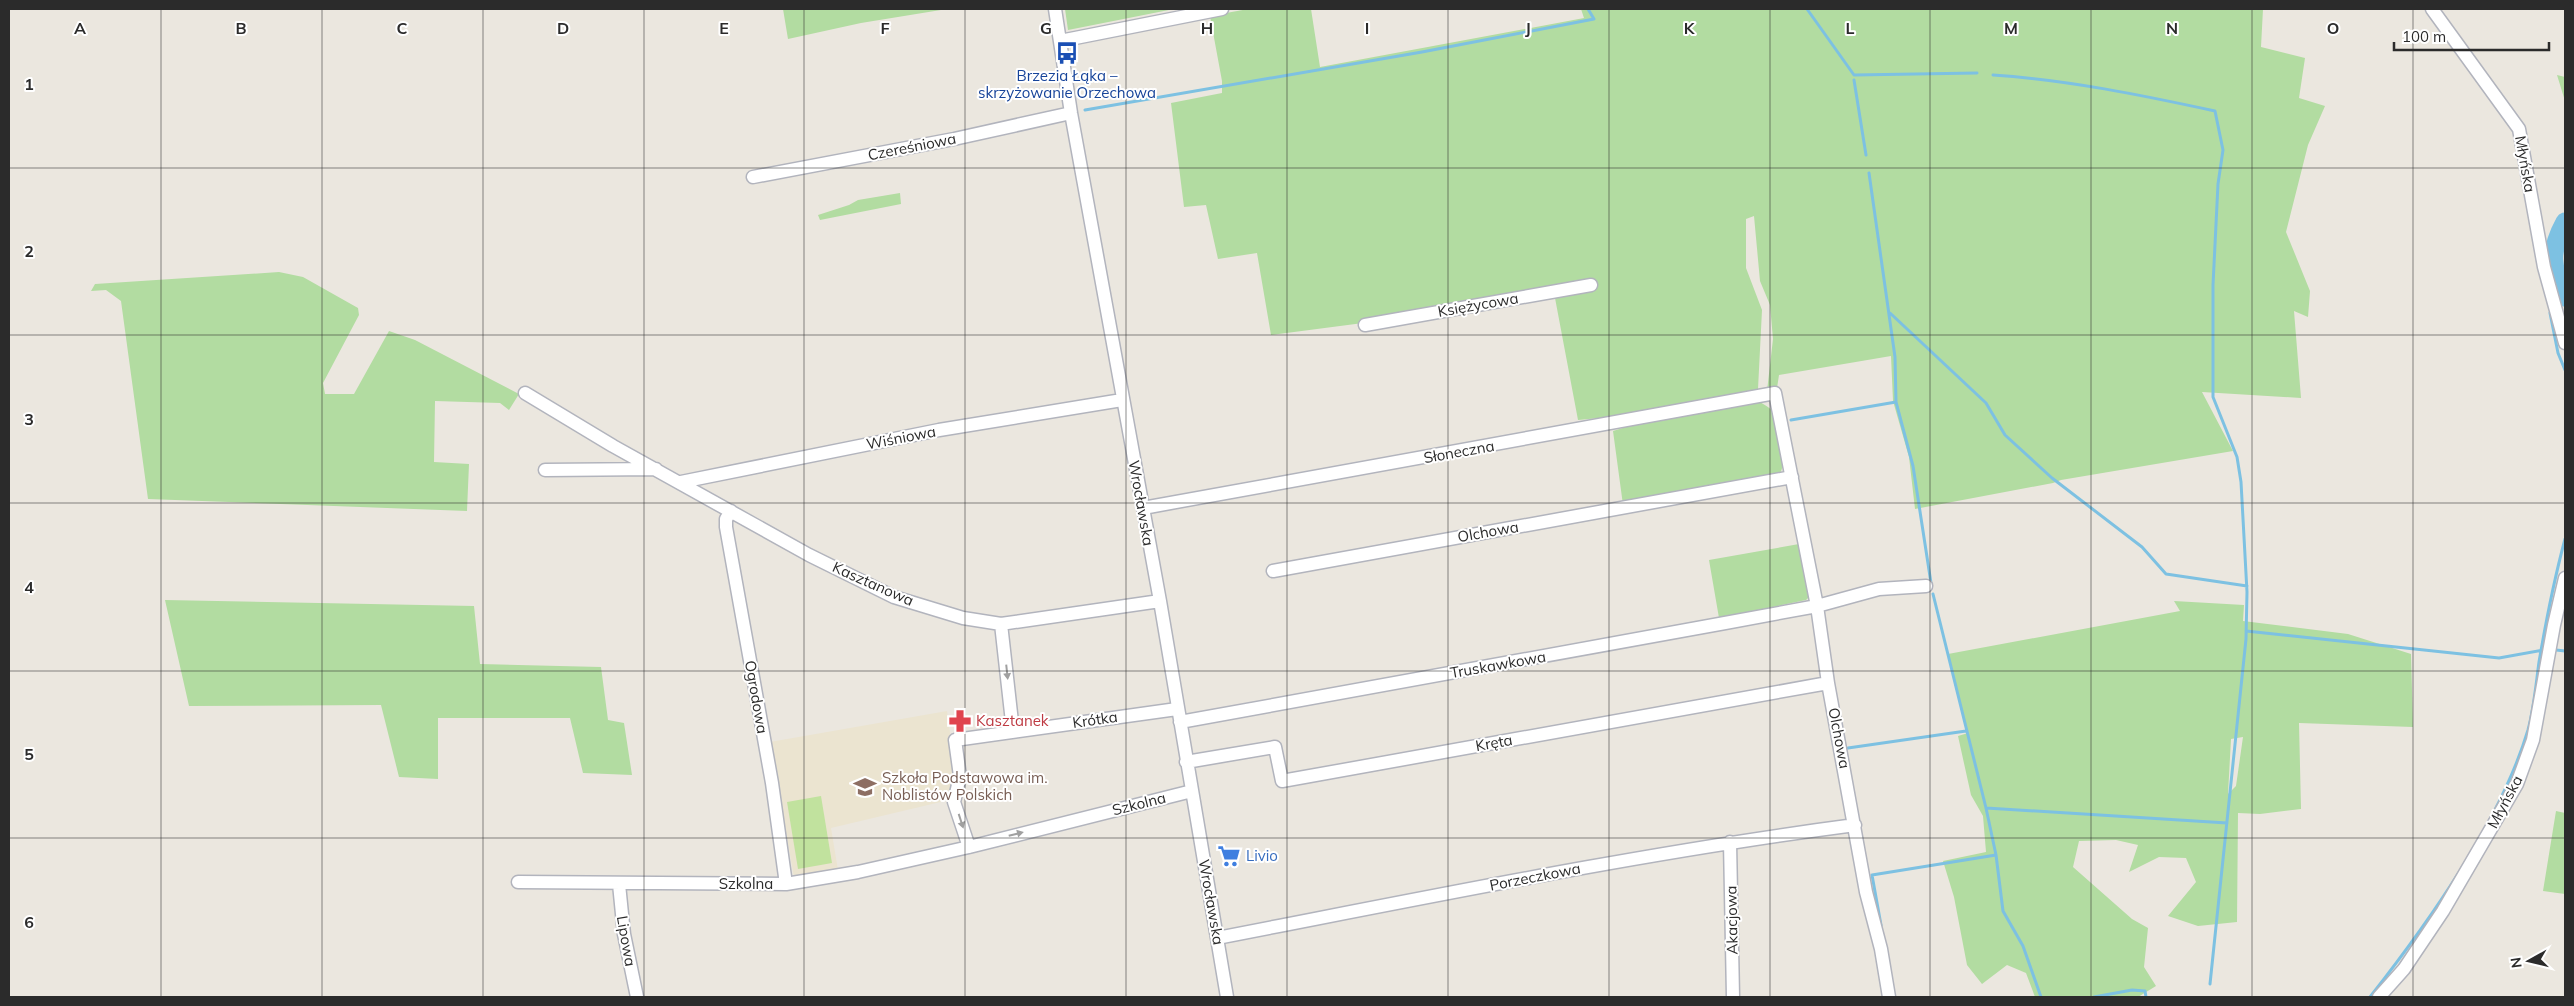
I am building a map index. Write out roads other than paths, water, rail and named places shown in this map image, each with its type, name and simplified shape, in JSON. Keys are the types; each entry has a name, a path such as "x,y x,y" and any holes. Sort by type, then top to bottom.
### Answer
{"street":[{"name":"Wrocławska","path":"1055,9 1071,113 1160,601 1217,938 1225,997"},
{"path":"1060,41 1222,9"},
{"name":"Młyńska","path":"2432,9 2519,129 2544,267 2565,343"},
{"name":"Czereśniowa","path":"753,177 954,139 1071,113"},
{"name":"Księżycowa","path":"1365,325 1591,285"},
{"name":"Kasztanowa","path":"525,393 613,446 681,482 809,555 894,597 963,618 1001,624 1160,601"},
{"name":"Olchowa","path":"1775,394 1817,606 1828,683 1866,892 1881,949 1889,997"},
{"name":"Słoneczna","path":"1143,508 1775,394"},
{"name":"Wiśniowa","path":"681,482 940,430 1122,400"},
{"path":"545,470 658,470"},
{"name":"Olchowa","path":"1273,571 1792,477"},
{"name":"Ogrodowa","path":"731,511 726,519 726,527 772,783 786,884"},
{"name":"Młyńska","path":"2379,997 2404,969 2443,911 2517,784 2533,740 2554,625 2565,578"},
{"name":"Truskawkowa","path":"1180,722 1817,606 1879,589 1926,586"},
{"path":"1001,624 1013,731"},
{"name":"Kręta","path":"1186,762 1275,747 1282,781 1828,683"},
{"name":"Krótka","path":"969,846 954,802 960,776 955,740 1177,709"},
{"name":"Szkolna","path":"518,882 786,884 858,872 1192,791"},
{"name":"Porzeczkowa","path":"1217,938 1539,875 1730,842 1855,825"},
{"name":"Akacjowa","path":"1730,842 1733,997"},
{"name":"Lipowa","path":"619,884 624,934 637,997"}],"waterway":[{"path":"1085,110 1422,52 1594,19 1588,9"},
{"path":"1807,9 1854,75 1977,73"},
{"path":"1993,75 2077,84 2215,111 2223,150 2218,184 2213,285 2213,397 2237,457 2241,482 2247,592 2246,639 2210,984"},
{"path":"1854,80 1866,155"},
{"path":"1869,173 1895,357 1896,402 1913,466 1931,583"},
{"path":"2565,222 2554,251 2557,277 2565,297"},
{"path":"1890,313 1986,403 2005,435 2052,478 2142,547 2166,574 2247,586"},
{"path":"2550,313 2558,353 2565,370"},
{"path":"1791,420 1896,402"},
{"path":"2370,997 2439,904 2461,870 2482,835 2516,765 2530,722 2547,616 2565,539"},
{"path":"1933,594 1986,808 1996,855 2003,911 2023,946 2041,997"},
{"path":"2246,631 2499,658 2543,650"},
{"path":"2556,650 2565,651"},
{"path":"1848,748 1966,731"},
{"path":"1986,808 2227,823"},
{"path":"1881,925 1872,875 1996,855"},
{"path":"2094,997 2132,990 2145,991 2146,997"}],"place":[{"name":"Brzezia Łąka – skrzyżowanie Orzechowa","path":"1067,53"},
{"name":"Kasztanek","path":"960,721"},
{"name":"Szkoła Podstawowa im. Noblistów Polskich","path":"865,787"},
{"name":"Livio","path":"1229,856"}]}
